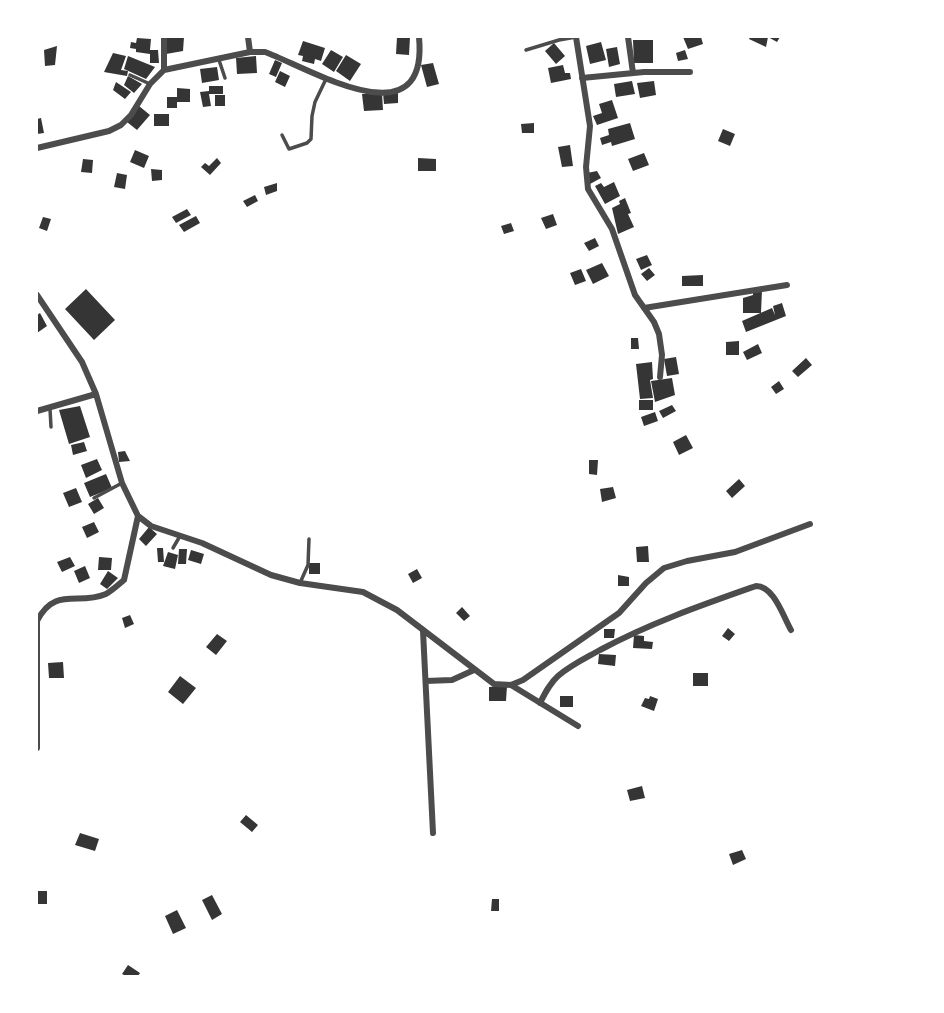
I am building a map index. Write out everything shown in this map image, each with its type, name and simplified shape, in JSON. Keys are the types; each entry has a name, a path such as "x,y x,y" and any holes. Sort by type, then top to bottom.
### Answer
{"street":[{"path":"164,37 164,70"},
{"path":"248,37 250,52"},
{"path":"37,148 108,131 121,125 131,115 150,84 164,70 250,52 265,52 352,89 371,93 393,91 403,87 415,74 419,37"},
{"path":"576,37 590,126 586,167 588,190 612,229 629,282 659,334 662,355 660,377"},
{"path":"628,37 633,73"},
{"path":"582,78 633,73 690,72"},
{"path":"644,308 787,285"},
{"path":"37,295 82,362 96,394 122,483 138,516 151,527 212,547 271,575 300,583 363,592 397,610 494,684 511,685 523,681 618,612 664,568 735,552 810,524"},
{"path":"37,411 96,394"},
{"path":"37,748 37,621 44,608 54,601 103,595 124,580 138,516"},
{"path":"540,703 557,677 573,665 628,635 756,586 769,590 791,630"},
{"path":"423,631 433,833"},
{"path":"426,681 453,681 474,670"},
{"path":"511,685 578,726"}],"lane":[{"path":"526,50 576,37"},
{"path":"219,60 225,78"},
{"path":"130,75 150,84"},
{"path":"282,135 289,149 307,144 311,139 314,102 326,79"},
{"path":"50,409 51,427"},
{"path":"94,498 122,483"},
{"path":"173,548 180,536"},
{"path":"300,583 308,565 309,539"}],"building":[{"path":"165,37 184,37 183,51 166,54"},
{"path":"397,37 410,37 409,55 396,54"},
{"path":"683,37 701,37 703,44 688,49"},
{"path":"768,37 766,47 749,39"},
{"path":"137,38 151,39 150,50 158,50 159,63 150,63 150,54 136,52 136,49 130,48 131,42 136,43"},
{"path":"633,40 653,40 653,63 634,63"},
{"path":"303,41 325,48 321,61 315,59 314,64 302,61 303,56 298,55"},
{"path":"601,42 606,60 590,64 586,46"},
{"path":"554,43 565,56 556,64 545,51"},
{"path":"57,46 55,65 45,66 44,50"},
{"path":"617,47 620,64 609,67 606,49"},
{"path":"331,50 343,57 334,72 322,64"},
{"path":"685,50 688,59 678,61 676,53"},
{"path":"113,53 126,56 121,70 128,71 127,76 104,72"},
{"path":"346,55 361,64 350,81 336,71"},
{"path":"128,56 155,67 146,79 124,69"},
{"path":"256,56 257,73 237,74 236,58"},
{"path":"275,60 282,63 276,77 269,74"},
{"path":"433,63 439,84 427,87 421,65"},
{"path":"563,65 565,73 570,73 571,79 551,83 548,68"},
{"path":"217,67 219,80 202,83 200,69"},
{"path":"280,71 290,76 285,87 275,82"},
{"path":"128,76 142,84 134,93 124,85"},
{"path":"632,81 635,94 616,97 614,84"},
{"path":"654,81 656,95 640,98 637,83"},
{"path":"116,82 131,92 125,99 113,90"},
{"path":"209,86 223,86 223,94 209,94 211,106 203,107 200,92 209,91"},
{"path":"177,88 190,89 190,102 177,102 177,108 167,108 167,97 177,97"},
{"path":"398,92 398,103 384,104 383,93"},
{"path":"382,93 383,110 364,111 362,94"},
{"path":"215,95 225,95 225,106 215,106"},
{"path":"612,100 618,118 597,125 593,116 602,113 599,104"},
{"path":"139,106 150,115 137,130 127,122"},
{"path":"154,114 169,114 169,126 154,126"},
{"path":"41,118 44,133 37,134 37,119"},
{"path":"534,123 534,133 522,133 521,124"},
{"path":"630,123 635,139 612,146 611,142 602,145 600,138 609,135 608,129"},
{"path":"723,129 735,134 730,146 718,141"},
{"path":"570,145 573,166 562,167 558,147"},
{"path":"135,150 149,156 144,168 130,162"},
{"path":"644,153 649,165 633,171 628,159"},
{"path":"217,158 221,163 210,175 201,167 205,163 209,166"},
{"path":"418,158 436,159 436,171 418,171"},
{"path":"83,159 93,160 92,173 81,172"},
{"path":"151,169 162,170 162,180 152,181"},
{"path":"597,171 601,178 590,184 587,173"},
{"path":"117,173 127,175 125,189 114,187"},
{"path":"614,182 620,196 605,204 595,186 601,183 604,187"},
{"path":"277,183 277,191 266,195 264,187"},
{"path":"255,195 258,201 247,207 243,201"},
{"path":"625,198 634,227 618,234 612,208"},
{"path":"187,209 191,215 176,223 172,217"},
{"path":"553,214 557,225 546,229 541,218"},
{"path":"196,216 200,223 184,232 179,225"},
{"path":"43,217 51,219 47,231 39,228"},
{"path":"511,223 514,231 504,234 501,226"},
{"path":"595,238 599,246 589,251 584,243"},
{"path":"647,255 652,265 641,270 636,259"},
{"path":"602,263 609,276 593,284 586,270"},
{"path":"649,268 655,275 647,281 641,274"},
{"path":"581,269 586,281 575,285 570,273"},
{"path":"703,275 703,286 682,286 682,276"},
{"path":"86,289 115,320 94,340 65,309"},
{"path":"762,290 761,313 743,313 743,298"},
{"path":"782,303 786,316 746,332 742,321 772,308 775,315 773,306"},
{"path":"40,313 47,326 37,333 37,315"},
{"path":"631,338 638,338 639,349 631,349"},
{"path":"739,341 739,355 726,355 726,342"},
{"path":"758,344 762,353 747,360 743,352"},
{"path":"676,357 679,374 667,376 664,359"},
{"path":"806,358 812,365 798,377 792,371"},
{"path":"652,362 653,379 650,380 653,398 640,399 636,364"},
{"path":"672,378 675,395 655,402 651,381"},
{"path":"779,381 784,389 776,394 771,387"},
{"path":"639,400 653,400 653,410 639,410"},
{"path":"672,405 676,411 663,418 659,411"},
{"path":"80,406 90,437 69,444 59,410"},
{"path":"655,412 658,421 644,426 641,417"},
{"path":"686,435 693,448 679,455 673,442"},
{"path":"84,442 87,451 73,455 71,445"},
{"path":"125,451 130,461 119,462 118,452"},
{"path":"97,459 102,470 86,478 81,465"},
{"path":"589,460 598,460 597,475 589,474"},
{"path":"106,474 112,488 90,497 84,483"},
{"path":"739,479 745,486 732,498 726,491"},
{"path":"613,487 616,498 602,502 600,489"},
{"path":"76,488 82,502 69,507 63,493"},
{"path":"98,498 104,508 94,514 88,504"},
{"path":"94,522 99,532 87,538 82,527"},
{"path":"149,527 157,534 146,546 139,539"},
{"path":"648,546 649,562 637,562 636,547"},
{"path":"157,548 163,548 164,562 158,562"},
{"path":"179,549 187,549 186,564 178,564"},
{"path":"191,550 204,554 201,564 188,560"},
{"path":"168,552 178,555 175,569 163,566"},
{"path":"70,557 75,566 62,572 57,562"},
{"path":"99,557 112,558 111,570 98,570"},
{"path":"309,563 320,563 320,574 309,574"},
{"path":"85,566 90,578 79,583 74,571"},
{"path":"417,569 422,578 413,583 408,574"},
{"path":"108,571 118,578 107,589 100,584"},
{"path":"618,575 629,577 629,586 618,586"},
{"path":"462,607 470,616 464,621 456,613"},
{"path":"130,615 134,624 125,628 122,618"},
{"path":"728,628 735,634 729,641 722,636"},
{"path":"604,629 615,629 614,638 604,638"},
{"path":"217,634 227,641 216,655 206,647"},
{"path":"634,635 644,636 644,641 653,642 652,649 633,648"},
{"path":"599,654 616,655 615,666 598,664"},
{"path":"63,662 64,678 49,678 48,663"},
{"path":"693,673 708,673 708,686 693,686"},
{"path":"180,676 196,688 183,704 168,692"},
{"path":"507,686 506,701 489,701 489,687"},
{"path":"560,696 573,696 573,707 560,707"},
{"path":"650,696 658,699 654,711 641,706 645,698 649,699"},
{"path":"642,786 645,798 630,801 627,790"},
{"path":"246,815 258,825 252,832 240,822"},
{"path":"80,833 99,839 95,851 75,845"},
{"path":"742,850 746,859 733,865 729,854"},
{"path":"37,891 47,891 47,904 37,904"},
{"path":"212,895 222,914 212,920 202,900"},
{"path":"492,899 499,899 499,911 491,911"},
{"path":"177,910 186,928 173,934 165,916"},
{"path":"128,965 140,973 138,976 122,974"}]}
